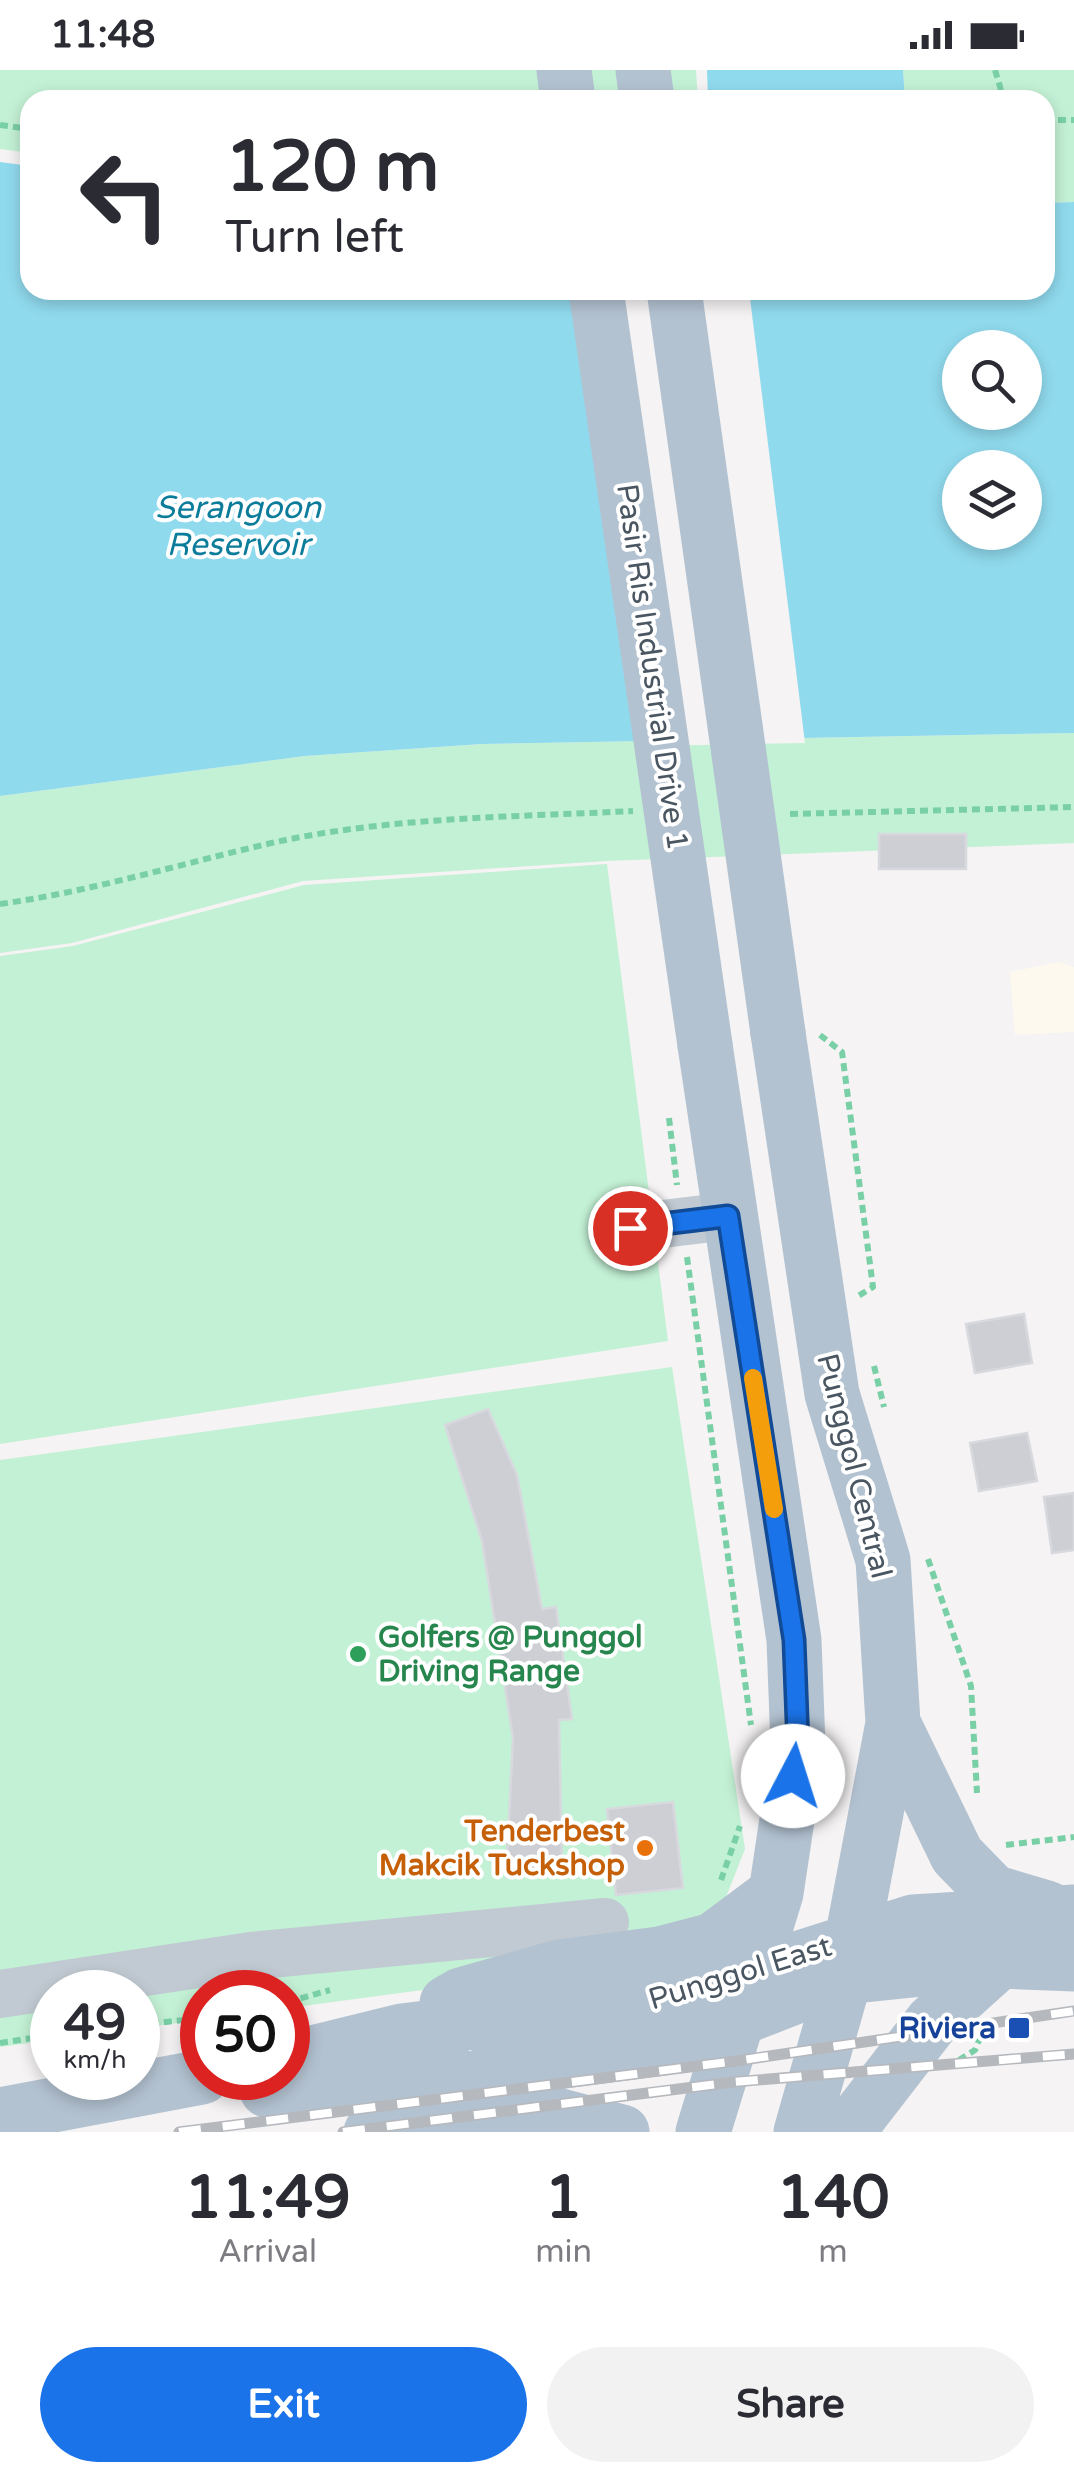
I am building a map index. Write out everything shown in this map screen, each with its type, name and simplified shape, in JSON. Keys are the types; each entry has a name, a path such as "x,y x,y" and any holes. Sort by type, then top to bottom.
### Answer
{"main road":[{"name":"Pasir Ris Industrial Drive 1","path":"597,300 705,1045 705,1218"},
{"path":"676,300 798,1033"},
{"name":"Punggol Central","path":"798,1033 832,1394 883,1560 893,1724 848,1958 801,2132"},
{"path":"702,2132 776,1893 798,1746 794,1640 705,1218"},
{"path":"893,1724 957,1855 993,1892 1067,1912"},
{"path":"402,2031 461,1995 559,1967 659,1954 713,1940 776,1893"},
{"name":"Punggol East","path":"373,2131 494,2070 664,2048 744,1999 848,1958 913,1922 1067,1912"},
{"name":"Punggol East","path":"848,1958 1074,1964"},
{"path":"847,2132 932,2022 1000,1961"},
{"name":"Punggol East","path":"310,2054 402,2031 682,1996 744,1999"},
{"path":"310,2092 494,2070"},
{"path":"12,2115 180,2081"},
{"path":"373,2131 557,2115 622,2132"}],"lane":[{"path":"630,1228 705,1218"},
{"path":"279,1970 605,1922"},
{"path":"0,1994 180,1980"}],"path":[{"path":"780,814 1074,807"},
{"path":"0,904 67,894 278,842 416,823 652,812"},
{"path":"798,1033 842,1052 872,1287 857,1297"},
{"path":"705,1218 754,1740"},
{"path":"716,1888 746,1809"},
{"path":"996,1838 1006,1845 1074,1837"},
{"path":"0,2043 30,2038"}],"shaded area":[{"path":"1058,962 1074,967 1074,1032 1015,1035 1010,972"}],"green space":[{"path":"0,70 696,70 697,90 20,90 20,152 0,149"},
{"path":"903,70 1074,70 1074,202 1055,203 1055,90 904,90"},
{"path":"1074,733 1074,843 606,861 303,881 72,943 0,953 0,796 305,756 482,744"},
{"path":"607,864 668,1341 0,1444 0,956 73,946 304,885"},
{"name":"Golfers @ Punggol Driving Range","path":"672,1367 745,1849 717,1920 670,1957 310,2005 310,1970 180,1970 180,2023 160,2025 160,1970 30,1970 30,2043 0,2047 0,1460"}],"water":[{"path":"707,70 903,70 904,90 708,90"},
{"name":"Serangoon Reservoir","path":"0,162 20,165 20,300 1055,300 1055,203 1074,202 1074,733 482,744 305,756 0,796"}],"pier":[{"path":"585,300 750,300 805,743 649,746"}],"building":[{"path":"879,834 966,834 966,869 879,869"},
{"path":"1024,1314 1032,1363 975,1373 966,1324"},
{"path":"488,1409 517,1475 542,1609 556,1607 572,1719 559,1720 562,1869 506,1877 513,1738 482,1541 445,1425"},
{"path":"1027,1433 1037,1481 979,1491 970,1443"},
{"path":"1074,1493 1074,1550 1052,1553 1044,1497"},
{"name":"Tenderbest Makcik Tuckshop","path":"673,1802 683,1888 616,1895 607,1809"}],"railway":[{"path":"179,2132 729,2062 1074,2011"},
{"path":"343,2132 733,2082 1074,2054"}],"slow traffic":[{"path":"753,1378 774,1509"}],"place":[{"name":"Golfers @ Punggol Driving Range","path":"358,1654"},
{"name":"Tenderbest Makcik Tuckshop","path":"645,1848"},
{"name":"Riviera","path":"1019,2028"}],"route":[{"path":"630,1228 728,1216 794,1640 798,1746 793,1776"}]}
